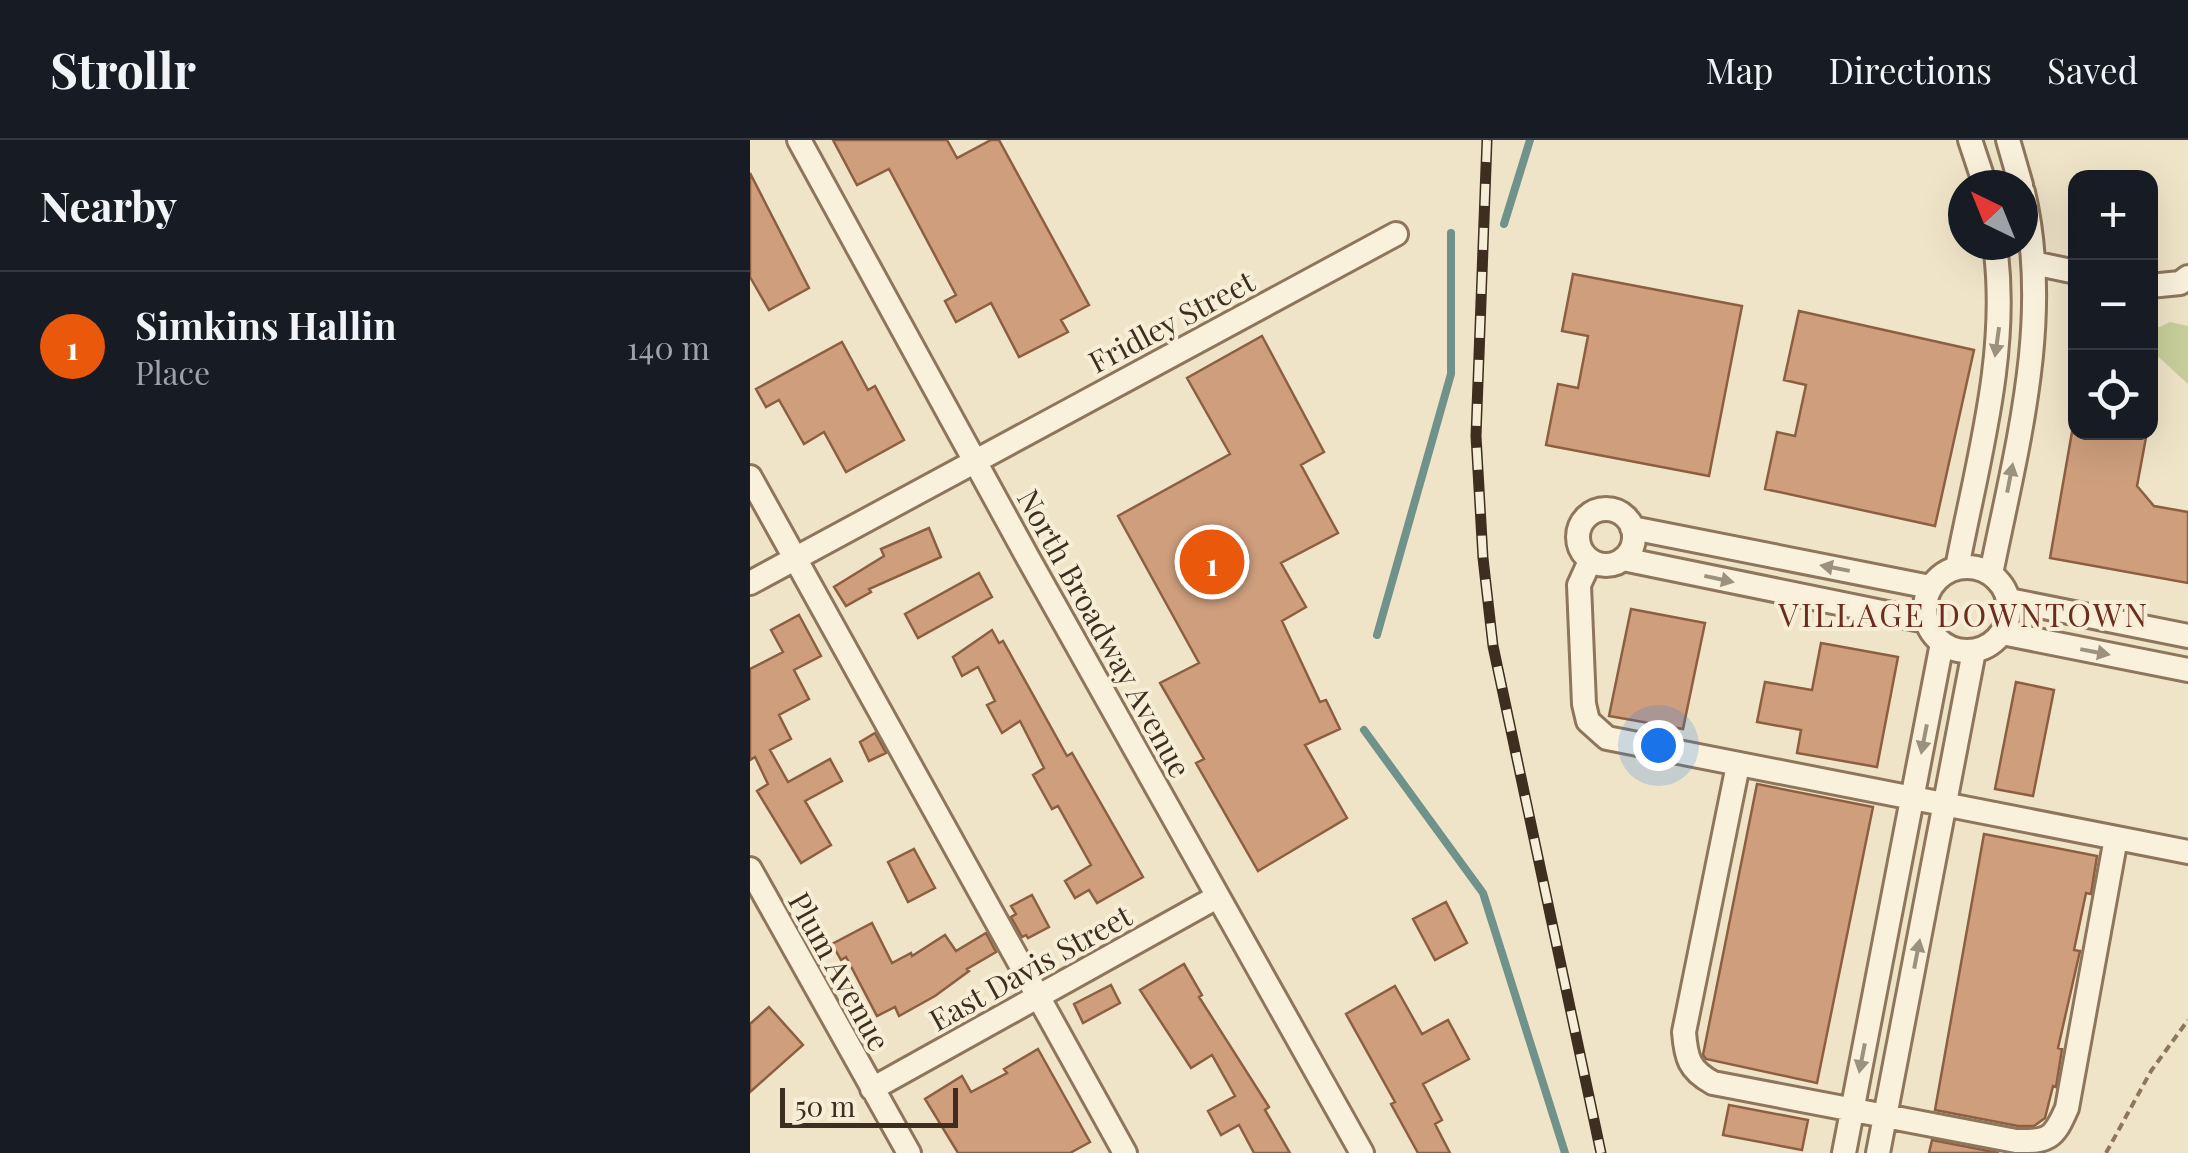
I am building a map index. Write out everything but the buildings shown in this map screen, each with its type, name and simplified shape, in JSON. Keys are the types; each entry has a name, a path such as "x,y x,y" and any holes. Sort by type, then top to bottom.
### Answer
{"street":[{"name":"North Broadway Avenue","path":"798,140 1362,1153"},
{"path":"1970,140 1979,170"},
{"path":"2008,140 2017,170"},
{"name":"Fridley Street","path":"750,582 1396,234"},
{"path":"1957,568 2000,322 1996,260"},
{"path":"1991,574 2026,400 2036,322 2033,260"},
{"path":"2033,263 2068,270"},
{"path":"2158,285 2180,283 2188,277"},
{"path":"1990,393 2026,400"},
{"path":"750,477 1125,1153"},
{"path":"1623,559 1632,544 1632,528 1620,513 1592,513 1584,519 1579,546 1590,561 1607,565 1623,559 1926,621"},
{"path":"1632,528 1930,587"},
{"path":"1590,561 1578,585 1584,704 1588,722 1607,738 2188,852"},
{"path":"1969,566 1991,574 2009,600 2002,633 1974,650 1957,650 1942,643 1926,621 1924,610 1930,587 1957,568 1969,566"},
{"path":"2009,600 2188,636"},
{"path":"2002,633 2188,670"},
{"path":"1844,1153 1942,643"},
{"path":"1878,1153 1974,650"},
{"path":"1738,765 1684,1032 1686,1058 1695,1073 1713,1082 2016,1141 2041,1142 2058,1130 2067,1108 2116,838"},
{"name":"Plum Avenue","path":"750,869 909,1153"},
{"name":"East Davis Street","path":"872,1089 1217,897"}],"path":[{"path":"2106,1153 2150,1071 2188,1020"}],"green space":[{"path":"2170,322 2188,326 2188,384 2158,356 2158,328"}],"waterway":[{"path":"1504,224 1530,140"},
{"path":"1377,635 1451,374 1451,233"},
{"path":"1364,730 1483,893 1565,1153"}],"railway":[{"path":"1487,140 1476,436 1483,558 1493,646 1601,1153"}],"place":[{"name":"Simkins Hallin","path":"1212,562"}],"district":[{"name":"VILLAGE DOWNTOWN","path":"1964,613"}]}
